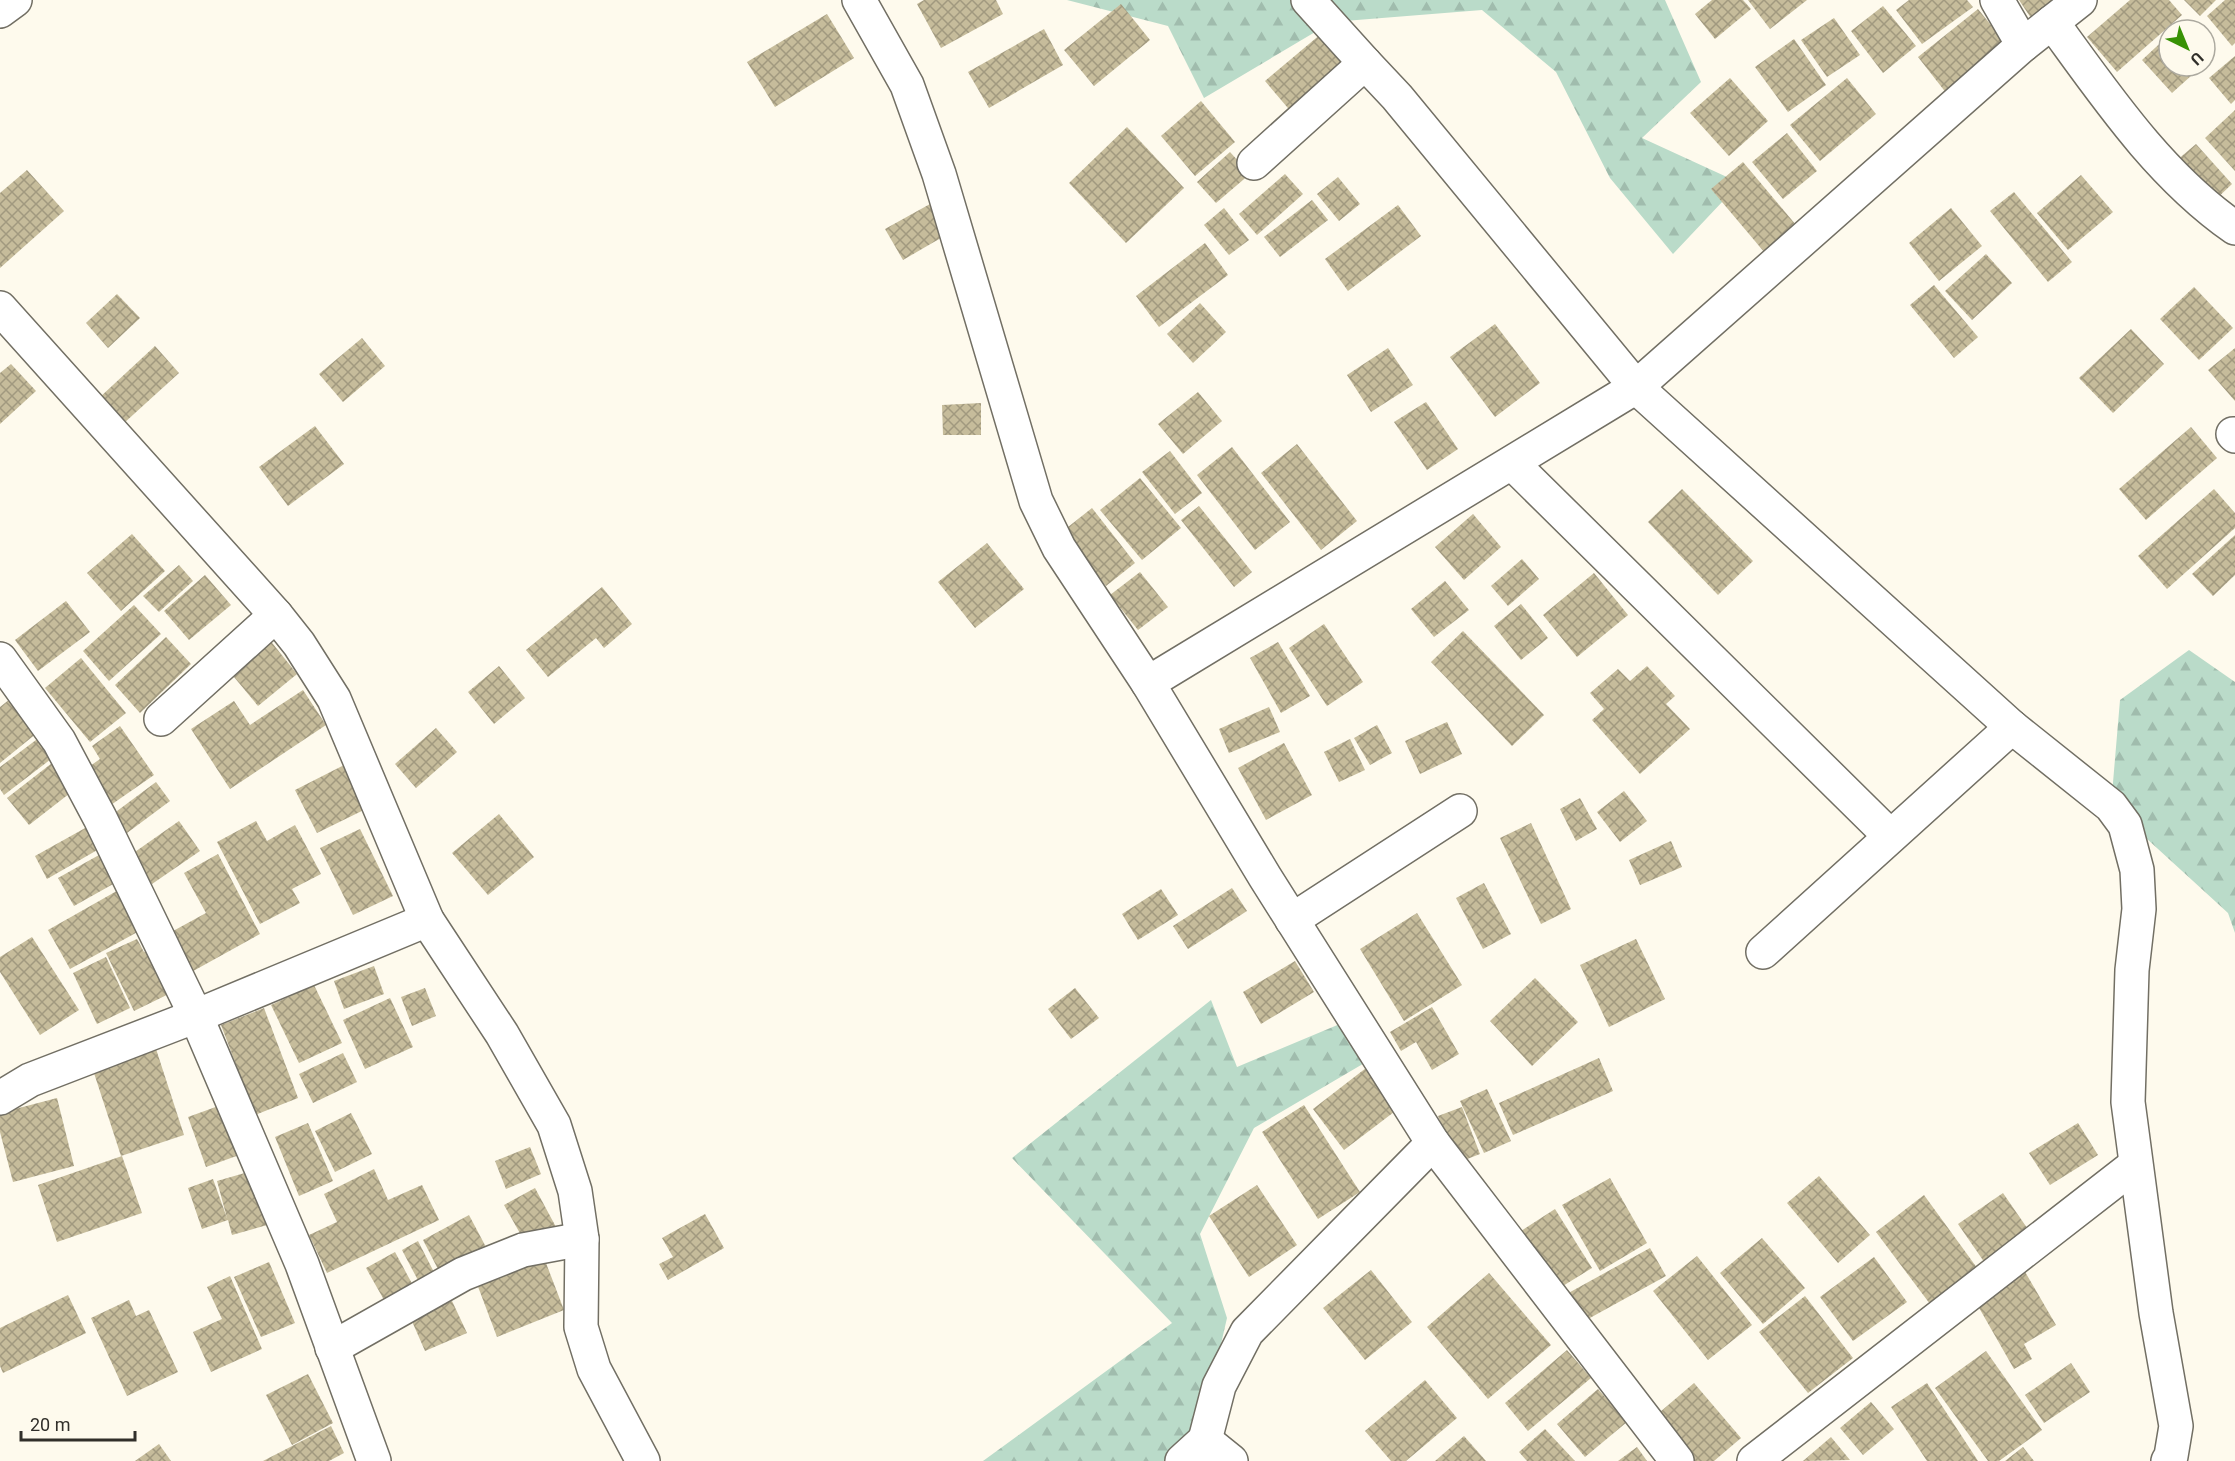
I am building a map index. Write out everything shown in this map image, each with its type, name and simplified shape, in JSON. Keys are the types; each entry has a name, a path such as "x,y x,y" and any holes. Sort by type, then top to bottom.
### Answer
{"street":[{"path":"0,10 15,0"},
{"path":"1308,0 1397,97 1636,387 2012,727 2111,806 2125,825 2136,870 2139,909 2132,970 2128,1102 2156,1313 2176,1426 2171,1456 2168,1461"},
{"path":"1997,0 2023,45"},
{"path":"1148,682 1636,387 2023,45 2080,0"},
{"path":"864,1 907,85 939,174 1036,501 1059,548 1148,682 1292,920 1433,1143 1677,1461"},
{"path":"2052,22 2120,115 2169,171 2212,212 2235,228"},
{"path":"1254,163 1365,63"},
{"path":"0,308 168,491 276,615 299,644 334,699 427,920 502,1034 554,1125 575,1191 582,1239 581,1327 594,1369 643,1461"},
{"path":"1512,463 1890,836"},
{"path":"161,719 276,615"},
{"path":"0,659 59,741 100,818 196,1016 302,1264 374,1461"},
{"path":"1763,952 2012,727"},
{"path":"1292,920 1460,811"},
{"path":"0,1098 30,1080 196,1016 427,920"},
{"path":"1231,1461 1193,1450 1219,1386 1247,1332 1433,1143"},
{"path":"1754,1461 2135,1165"},
{"path":"332,1348 463,1274 523,1250 582,1239"}],"green space":[{"path":"1067,0 1665,0 1701,82 1642,138 1740,183 1673,254 1610,178 1556,72 1482,10 1332,22 1204,98 1168,26"},
{"path":"2189,650 2235,682 2235,933 2228,913 2111,806 2120,700"},
{"path":"1211,1000 1237,1067 1347,1021 1373,1058 1254,1128 1200,1234 1227,1318 1199,1439 1174,1461 983,1461 1172,1323 1012,1158"}],"building":[{"path":"924,0 996,0 1003,14 941,48 917,4"},
{"path":"1712,0 1743,0 1751,9 1715,39 1695,14"},
{"path":"1748,0 1807,0 1770,29"},
{"path":"1909,0 1967,0 1973,7 1922,44 1896,10"},
{"path":"2019,0 2064,0 2033,21"},
{"path":"2130,0 2169,0 2182,15 2179,18 2157,18 2157,37 2117,72 2087,37"},
{"path":"2184,0 2216,0 2200,16"},
{"path":"2225,0 2235,0 2235,43 2232,46 2217,28 2217,18 2207,16"},
{"path":"1121,4 1150,40 1094,86 1064,50"},
{"path":"1883,6 1916,46 1883,73 1851,31"},
{"path":"1978,9 2007,45 1947,94 1918,57"},
{"path":"827,14 854,58 775,107 747,62"},
{"path":"1834,18 1860,55 1827,77 1801,40"},
{"path":"1044,29 1063,65 989,108 968,72"},
{"path":"1322,33 1349,65 1293,114 1265,81"},
{"path":"1794,39 1826,85 1788,112 1755,67"},
{"path":"2157,46 2157,76 2142,60"},
{"path":"2235,56 2235,100 2231,104 2209,78 2217,78 2217,71"},
{"path":"1730,78 1768,121 1729,156 1690,113"},
{"path":"1847,78 1876,114 1820,161 1790,125"},
{"path":"2158,78 2189,78 2172,93"},
{"path":"1201,101 1235,142 1195,176 1161,136"},
{"path":"2235,110 2235,171 2205,138"},
{"path":"1127,127 1184,188 1126,243 1069,183"},
{"path":"1787,133 1817,171 1783,199 1752,162"},
{"path":"2196,144 2232,184 2213,202 2176,161"},
{"path":"1230,152 1250,174 1216,203 1197,182"},
{"path":"1743,162 1796,225 1765,253 1711,189"},
{"path":"27,170 64,211 0,268 0,193"},
{"path":"1285,174 1303,194 1257,235 1239,214"},
{"path":"2081,175 2113,212 2068,250 2037,213"},
{"path":"1338,177 1360,204 1339,221 1317,194"},
{"path":"2014,192 2072,262 2048,282 1990,211"},
{"path":"1312,200 1328,220 1280,257 1264,237"},
{"path":"930,204 946,235 903,260 885,229"},
{"path":"1398,205 1421,236 1348,291 1325,259"},
{"path":"1224,208 1249,240 1229,255 1204,225"},
{"path":"1951,208 1982,246 1939,281 1909,243"},
{"path":"1205,243 1228,275 1159,327 1136,296"},
{"path":"1986,254 2012,283 1972,320 1945,291"},
{"path":"1934,285 1978,337 1954,358 1910,305"},
{"path":"2194,287 2233,328 2199,360 2160,319"},
{"path":"117,294 140,318 108,348 86,323"},
{"path":"1200,303 1226,332 1193,363 1167,334"},
{"path":"1495,324 1540,383 1495,417 1450,357"},
{"path":"2131,329 2164,364 2113,413 2079,378"},
{"path":"362,338 385,366 343,402 319,374"},
{"path":"155,346 179,373 123,424 99,398"},
{"path":"1388,348 1413,385 1371,412 1347,375"},
{"path":"2235,348 2235,401 2208,370"},
{"path":"11,364 36,391 0,424 0,373"},
{"path":"1198,392 1222,421 1183,454 1158,424"},
{"path":"1426,402 1458,449 1427,470 1394,422"},
{"path":"981,403 981,435 943,435 942,405"},
{"path":"315,426 344,464 288,506 259,467"},
{"path":"2191,427 2217,458 2146,520 2119,489"},
{"path":"1297,444 1357,521 1321,550 1261,473"},
{"path":"1232,447 1290,522 1255,550 1197,475"},
{"path":"1170,451 1202,493 1175,514 1142,472"},
{"path":"1140,478 1181,528 1142,560 1100,510"},
{"path":"1682,489 1753,561 1718,595 1648,522"},
{"path":"2214,489 2235,513 2235,528 2167,589 2138,556"},
{"path":"1199,506 1252,572 1234,587 1181,520"},
{"path":"1092,508 1135,563 1106,586 1063,531"},
{"path":"1473,514 1501,547 1464,580 1435,547"},
{"path":"132,534 165,571 121,611 87,573"},
{"path":"2235,535 2235,575 2213,596 2192,574"},
{"path":"987,543 1024,589 975,628 938,582"},
{"path":"1522,559 1539,579 1508,606 1491,586"},
{"path":"179,565 193,581 159,612 143,596"},
{"path":"1140,572 1168,607 1138,630 1110,595"},
{"path":"1594,573 1628,615 1577,657 1543,615"},
{"path":"205,575 231,605 189,640 164,611"},
{"path":"1445,581 1469,610 1434,637 1411,609"},
{"path":"602,587 632,624 604,648 596,638 548,677 526,650"},
{"path":"66,601 90,632 38,671 15,640"},
{"path":"1521,604 1548,638 1521,660 1494,626"},
{"path":"134,605 161,634 109,681 83,651"},
{"path":"1324,624 1363,682 1327,706 1289,648"},
{"path":"1463,631 1544,715 1512,746 1431,662"},
{"path":"166,637 191,664 140,713 115,685"},
{"path":"269,639 297,674 258,706 229,671"},
{"path":"1278,642 1310,696 1281,713 1250,658"},
{"path":"81,658 126,713 90,742 45,688"},
{"path":"499,666 525,698 494,724 468,692"},
{"path":"1647,666 1675,696 1666,704 1690,729 1640,774 1592,720 1604,709 1590,693 1618,669 1630,681"},
{"path":"303,690 326,725 230,789 191,729 234,701 250,725"},
{"path":"10,699 37,733 0,763 0,707"},
{"path":"1269,707 1280,732 1229,753 1219,729"},
{"path":"1447,722 1462,754 1420,774 1405,741"},
{"path":"1377,725 1392,753 1370,765 1354,738"},
{"path":"120,726 154,775 108,807 83,771 100,759 92,746"},
{"path":"436,728 457,752 416,788 395,764"},
{"path":"40,737 55,756 4,795 0,789 0,767"},
{"path":"1350,739 1365,770 1339,782 1324,752"},
{"path":"1284,743 1312,795 1266,820 1238,768"},
{"path":"352,761 374,805 317,833 295,790"},
{"path":"52,763 74,790 29,825 7,798"},
{"path":"156,782 170,801 123,836 109,817"},
{"path":"1624,791 1647,821 1620,842 1597,812"},
{"path":"1580,798 1597,829 1576,841 1560,809"},
{"path":"499,814 534,857 488,895 452,853"},
{"path":"179,821 200,851 152,884 132,854"},
{"path":"256,821 267,841 295,825 321,874 292,889 300,903 260,924 217,842"},
{"path":"1531,823 1571,909 1541,924 1500,838"},
{"path":"87,827 99,849 47,879 35,856"},
{"path":"360,829 393,896 353,915 320,848"},
{"path":"1671,841 1682,867 1640,885 1629,860"},
{"path":"218,854 260,934 186,975 164,936 206,913 184,873"},
{"path":"99,855 115,883 74,906 58,878"},
{"path":"1484,883 1511,934 1483,949 1456,898"},
{"path":"122,888 143,929 70,969 48,930"},
{"path":"1232,888 1247,911 1188,949 1173,926"},
{"path":"1161,889 1178,915 1138,940 1122,914"},
{"path":"1417,913 1462,985 1404,1021 1360,949"},
{"path":"32,937 79,1010 40,1035 0,972 0,957"},
{"path":"137,939 144,952 159,945 179,989 134,1011 106,953"},
{"path":"1636,939 1665,999 1609,1027 1580,965"},
{"path":"106,957 130,1008 97,1024 73,973"},
{"path":"1295,961 1314,992 1261,1024 1243,992"},
{"path":"374,966 384,994 344,1009 334,981"},
{"path":"1535,978 1578,1022 1532,1066 1490,1021"},
{"path":"314,985 342,1043 299,1063 271,1005"},
{"path":"425,988 436,1016 412,1026 401,997"},
{"path":"1075,988 1099,1018 1071,1039 1048,1009"},
{"path":"390,998 413,1047 365,1069 343,1020"},
{"path":"1432,1007 1459,1054 1432,1070 1416,1042 1401,1051 1390,1032"},
{"path":"264,1008 298,1098 255,1115 221,1025"},
{"path":"156,1049 184,1135 121,1156 93,1070"},
{"path":"343,1053 357,1082 313,1103 299,1074"},
{"path":"1599,1058 1613,1091 1513,1135 1499,1103"},
{"path":"1366,1068 1398,1109 1344,1150 1313,1109"},
{"path":"1487,1089 1511,1141 1484,1153 1460,1101"},
{"path":"57,1098 74,1166 13,1182 0,1132 0,1113"},
{"path":"224,1104 242,1154 206,1167 188,1117"},
{"path":"1304,1105 1360,1192 1318,1219 1262,1132"},
{"path":"1462,1107 1480,1154 1457,1163 1438,1116"},
{"path":"351,1113 372,1154 335,1172 315,1131"},
{"path":"308,1123 333,1181 299,1196 275,1137"},
{"path":"2078,1123 2098,1155 2050,1185 2029,1153"},
{"path":"530,1147 541,1174 506,1189 495,1161"},
{"path":"122,1156 142,1213 57,1242 38,1185"},
{"path":"259,1169 274,1223 232,1235 228,1220 202,1229 188,1188 213,1179 227,1218 217,1181"},
{"path":"374,1169 388,1200 422,1185 439,1220 327,1273 309,1235 337,1222 324,1194"},
{"path":"1819,1176 1870,1235 1838,1263 1787,1203"},
{"path":"1610,1178 1647,1243 1600,1271 1562,1205"},
{"path":"1257,1185 1297,1245 1249,1277 1209,1216"},
{"path":"535,1188 556,1227 526,1244 504,1205"},
{"path":"2003,1193 2034,1238 1989,1269 1958,1224"},
{"path":"1924,1195 1983,1276 1936,1312 1876,1232"},
{"path":"1555,1209 1592,1268 1558,1289 1521,1231"},
{"path":"705,1214 724,1248 668,1280 659,1264 673,1257 662,1238"},
{"path":"469,1215 487,1249 440,1273 423,1240"},
{"path":"1762,1238 1805,1288 1763,1324 1720,1273"},
{"path":"418,1241 437,1278 421,1286 402,1250"},
{"path":"1650,1248 1666,1276 1579,1324 1563,1296"},
{"path":"541,1250 564,1310 497,1337 474,1276"},
{"path":"395,1252 416,1291 388,1307 366,1268"},
{"path":"1697,1256 1752,1325 1708,1360 1653,1291"},
{"path":"1874,1257 1907,1302 1853,1341 1820,1297"},
{"path":"269,1262 295,1323 261,1337 234,1277"},
{"path":"1371,1270 1412,1322 1365,1360 1323,1308"},
{"path":"2024,1270 2056,1325 2024,1344 2032,1359 2014,1369 1974,1299"},
{"path":"1489,1273 1551,1345 1488,1399 1427,1327"},
{"path":"230,1276 262,1349 211,1372 193,1332 222,1319 207,1287"},
{"path":"68,1295 86,1333 3,1373 0,1366 0,1328"},
{"path":"1805,1296 1853,1358 1808,1393 1759,1332"},
{"path":"129,1300 136,1316 149,1310 178,1372 127,1396 91,1318"},
{"path":"452,1301 467,1333 425,1351 411,1319"},
{"path":"1567,1350 1591,1378 1528,1431 1505,1403"},
{"path":"1986,1351 2042,1430 1999,1461 1988,1461 1935,1388"},
{"path":"2071,1363 2090,1392 2044,1423 2025,1395"},
{"path":"308,1374 333,1423 292,1445 266,1395"},
{"path":"1425,1380 1457,1418 1406,1461 1391,1461 1365,1431"},
{"path":"1694,1383 1741,1438 1714,1461 1690,1461 1653,1418"},
{"path":"1927,1383 1978,1461 1927,1461 1891,1407"},
{"path":"1598,1389 1627,1422 1585,1457 1557,1424"},
{"path":"1871,1402 1894,1429 1863,1455 1840,1428"},
{"path":"331,1426 344,1453 329,1461 263,1461"},
{"path":"1545,1429 1575,1461 1527,1461 1519,1452"},
{"path":"1464,1436 1486,1461 1435,1461"},
{"path":"1831,1437 1850,1460 1803,1461"},
{"path":"159,1444 171,1461 135,1461"},
{"path":"1637,1447 1647,1461 1618,1461"},
{"path":"2023,1447 2034,1461 2005,1461"}]}
